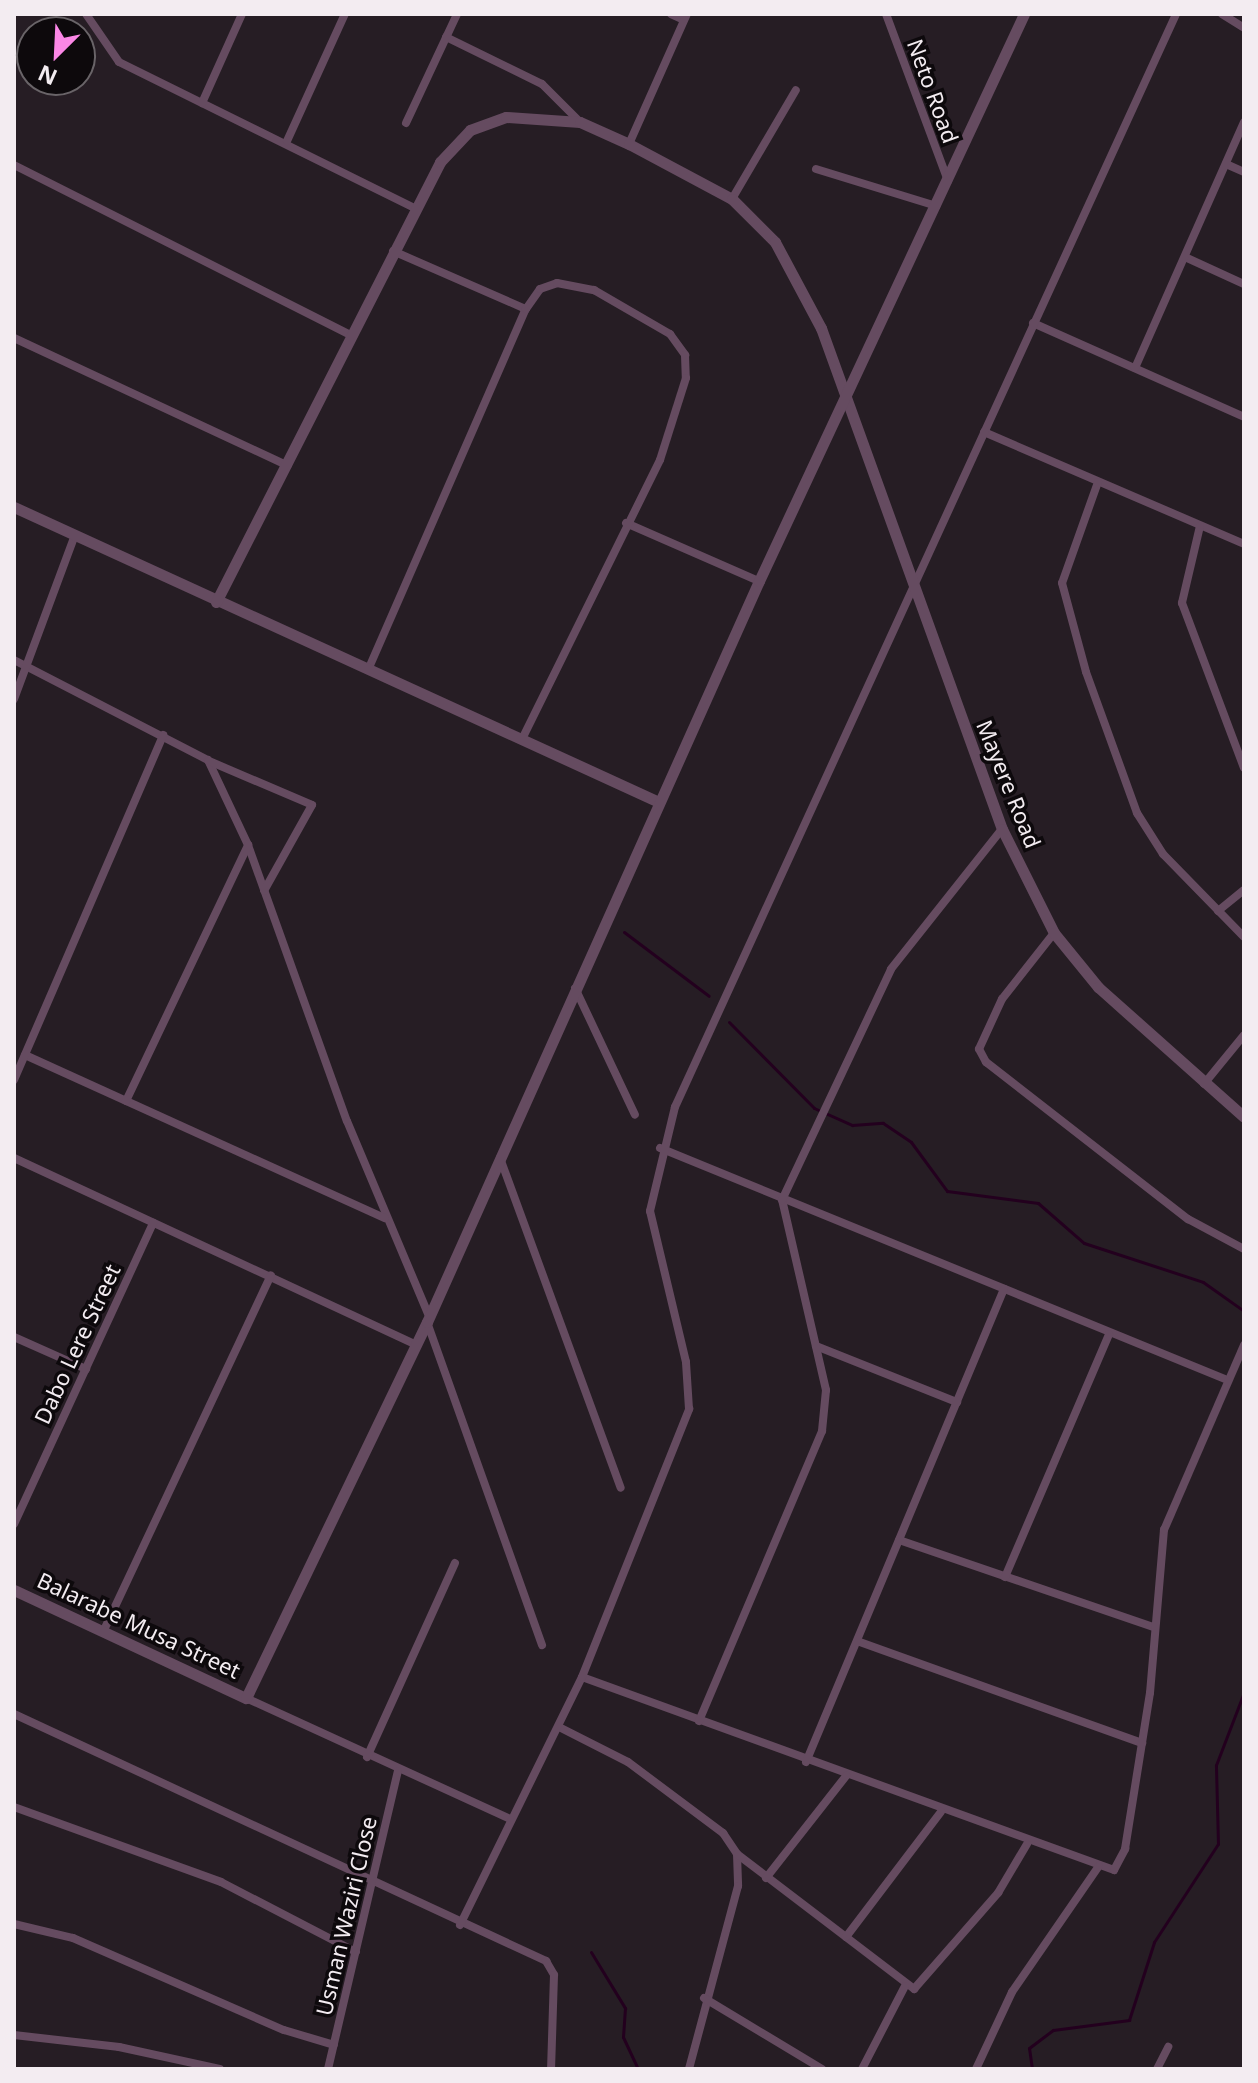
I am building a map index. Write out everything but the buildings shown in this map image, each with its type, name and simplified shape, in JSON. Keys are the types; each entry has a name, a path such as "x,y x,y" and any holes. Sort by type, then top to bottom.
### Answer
{"street":[{"path":"86,14 119,62 287,141 414,208"},
{"path":"202,103 242,14"},
{"path":"287,141 345,14"},
{"path":"406,123 457,14"},
{"path":"629,144 686,17 671,14"},
{"name":"Neto Road","path":"886,14 948,181"},
{"path":"508,1818 367,1757 246,1698 413,1343 428,1318 574,987 759,581 1024,14"},
{"path":"460,1925 508,1818 559,1727 582,1677 689,1409 686,1362 650,1211 660,1148 698,1049 916,593 984,432 1176,14"},
{"path":"1222,14 1244,28"},
{"path":"446,37 542,84 580,122"},
{"path":"732,199 796,90"},
{"path":"216,602 289,466 414,208 440,162 470,130 506,117 580,122"},
{"name":"Mayere Road","path":"580,122 629,144 732,199 775,242 846,397 1002,829 1054,933 1098,987 1244,1117"},
{"path":"1135,368 1244,122"},
{"path":"1226,164 1244,172"},
{"path":"14,165 353,336"},
{"path":"816,169 936,206"},
{"path":"393,251 526,309"},
{"path":"1185,257 1244,284"},
{"path":"368,670 526,309 540,289 557,283 594,290 670,334 685,355 672,428 522,739"},
{"path":"1033,323 1244,417"},
{"path":"14,338 289,466"},
{"path":"984,432 1244,544"},
{"path":"1098,482 1063,593 1137,813 1163,854 1244,937"},
{"path":"14,507 659,802"},
{"path":"626,523 759,581"},
{"path":"1200,526 1182,603 1244,768"},
{"path":"14,699 29,667 75,535"},
{"path":"14,660 208,760 312,805 264,891"},
{"path":"14,1080 163,735"},
{"path":"208,760 248,845 386,1218 428,1318 542,1645"},
{"path":"699,1721 814,1459 826,1390 782,1200 822,1121 891,969 1002,829"},
{"path":"126,1101 248,845"},
{"path":"1218,911 1244,890"},
{"path":"1054,933 1002,999 979,1049 986,1062 1188,1219 1244,1249"},
{"path":"574,987 635,1115"},
{"path":"1204,1084 1244,1035"},
{"path":"25,1055 386,1218"},
{"path":"660,1148 1225,1379"},
{"path":"499,1154 621,1488"},
{"path":"14,1158 413,1343"},
{"name":"Dabo Lere Street","path":"14,1524 153,1223"},
{"path":"104,1630 271,1275"},
{"path":"806,1762 1004,1289"},
{"path":"1005,1577 1109,1334"},
{"path":"14,1337 86,1369"},
{"path":"582,1677 1027,1844 1114,1870 1125,1849 1142,1743 1164,1530 1225,1379 1244,1345"},
{"path":"816,1346 957,1402"},
{"path":"899,1540 1153,1627"},
{"path":"367,1757 455,1563"},
{"name":"Balarabe Musa Street","path":"14,1590 246,1698"},
{"path":"857,1641 1142,1743"},
{"path":"14,1714 551,1965 551,2069"},
{"path":"559,1727 628,1762 723,1833 737,1854 905,1986 923,1986 1027,1844"},
{"name":"Usman Waziri Close","path":"328,2069 374,1884 398,1771"},
{"path":"762,1875 846,1776"},
{"path":"14,1807 221,1882 356,1952"},
{"path":"846,1937 941,1812"},
{"path":"689,2069 704,1998 741,1873 737,1854"},
{"path":"976,2069 1012,1992 1099,1866"},
{"path":"741,1873 762,1875"},
{"path":"14,1924 73,1938 334,2045"},
{"path":"862,2069 905,1986"},
{"path":"704,1998 798,2059 822,2069"},
{"path":"14,2035 119,2047 220,2069"},
{"path":"1157,2069 1168,2047"},
{"path":"796,2069 798,2059"}],"waterway":[{"path":"624,932 709,996"},
{"path":"729,1022 814,1108 852,1125 883,1123 911,1142 947,1191 1038,1203 1084,1243 1203,1282 1244,1311"},
{"path":"1032,2069 1029,2048 1053,2030 1129,2020 1154,1942 1218,1844 1216,1765 1244,1692"},
{"path":"591,1952 625,2008 623,2037 638,2069"}]}
